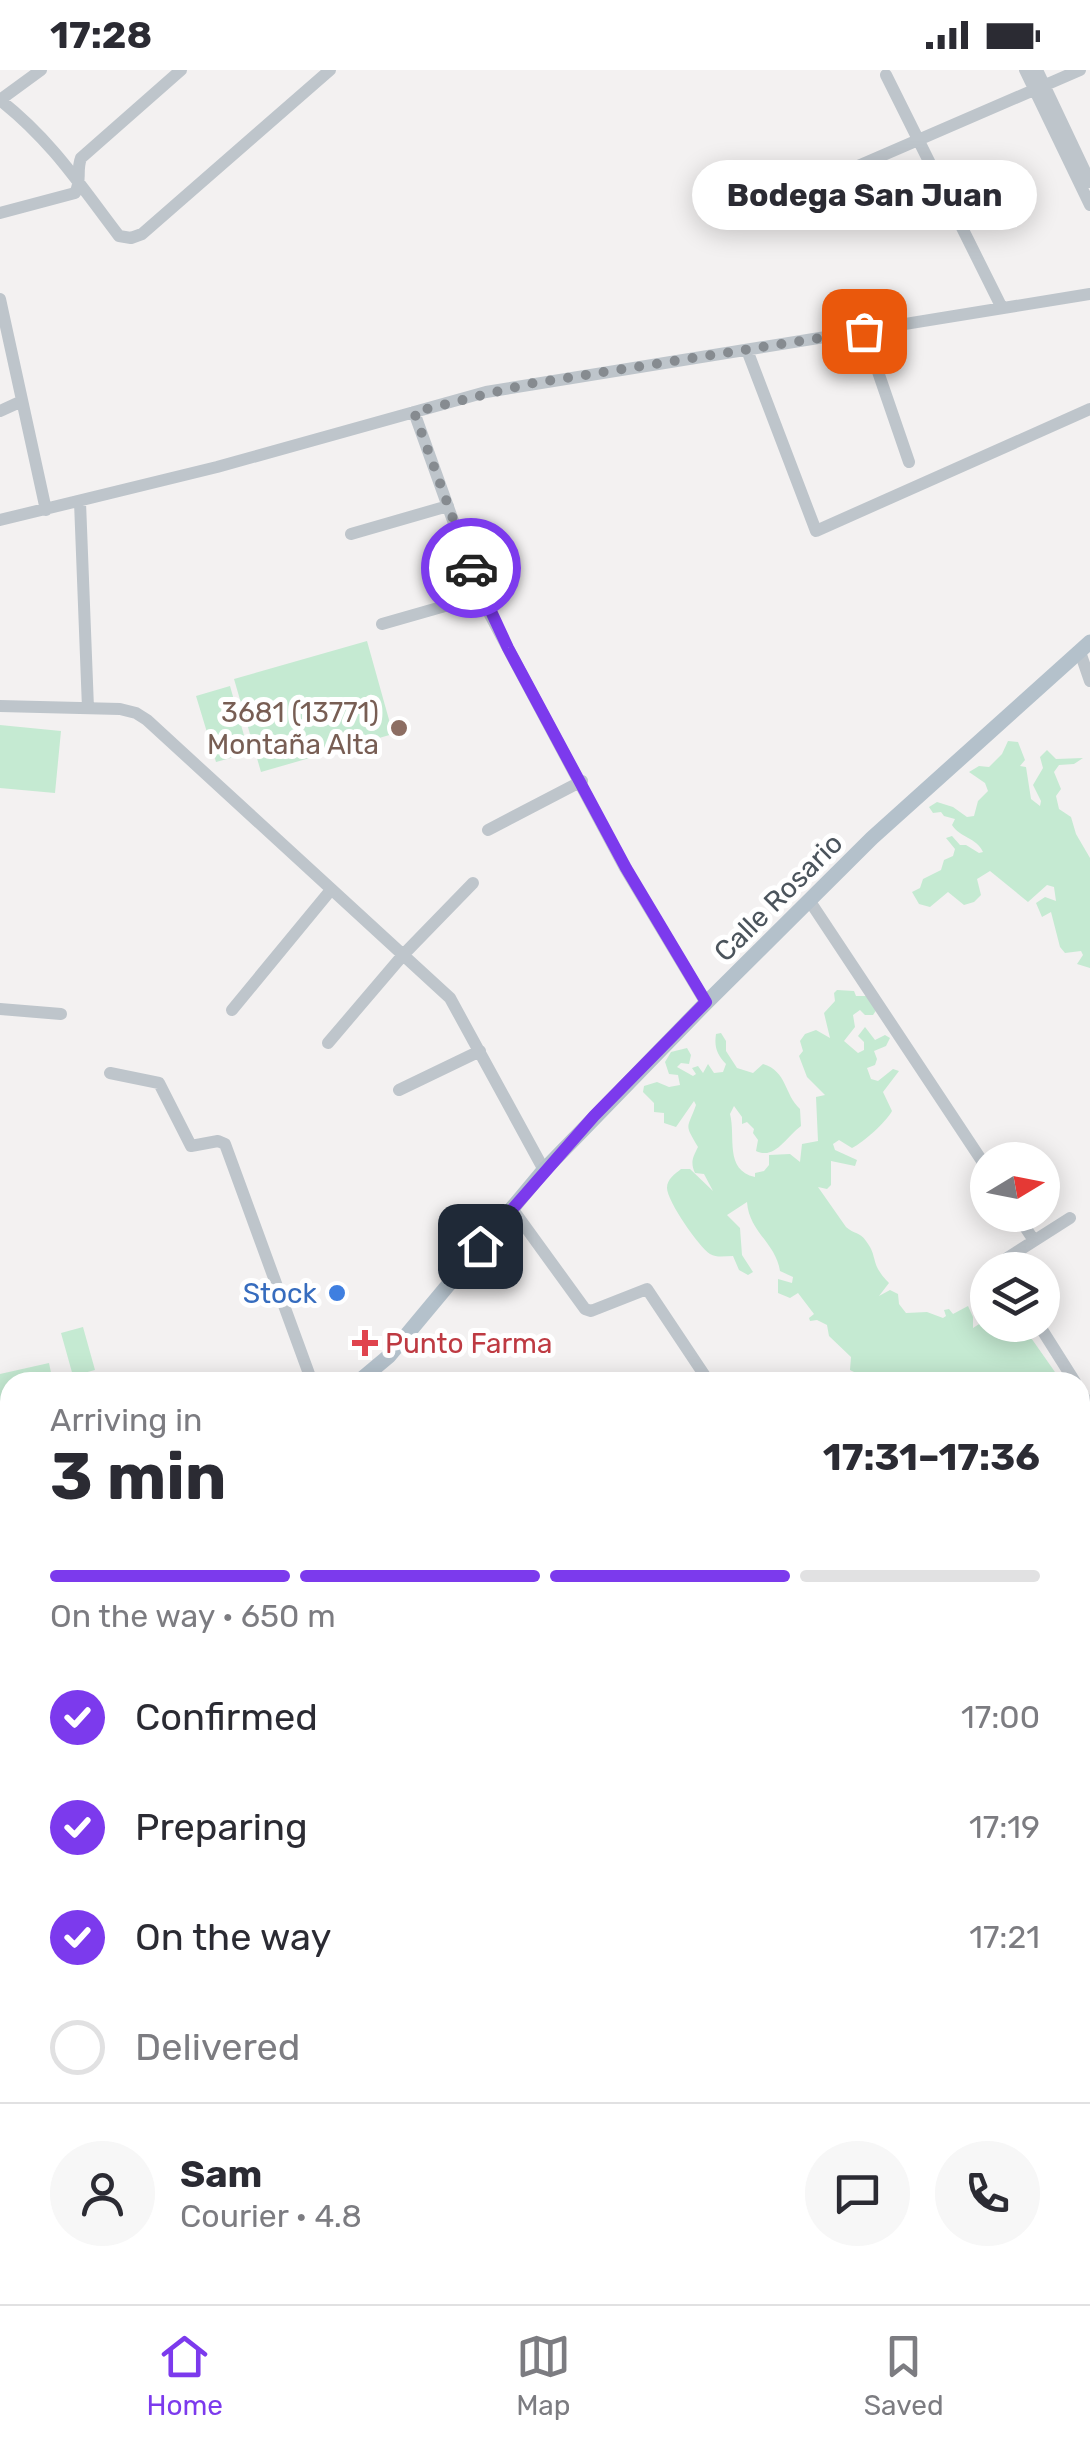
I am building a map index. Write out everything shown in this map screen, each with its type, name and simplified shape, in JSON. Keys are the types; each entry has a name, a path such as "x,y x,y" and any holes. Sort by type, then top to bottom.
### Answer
{"main road":[{"name":"Calle Rosario","path":"370,1372 389,1356 544,1170 706,1002 885,827 1085,647"}],"street":[{"path":"41,70 0,100 43,136 120,236 132,238 142,234 330,70"},
{"path":"0,214 72,194 80,183 81,158 182,70"},
{"path":"1025,70 1040,89 1090,182"},
{"path":"1036,70 1040,89 1090,205"},
{"path":"798,192 1080,70"},
{"path":"886,75 1002,308"},
{"path":"0,520 528,384 1090,294"},
{"path":"1,307 46,510"},
{"path":"864,331 909,462"},
{"path":"747,350 816,531 1090,409"},
{"path":"0,411 22,401"},
{"path":"414,412 480,596 638,892 706,1002"},
{"path":"80,502 88,708"},
{"path":"351,534 448,506"},
{"path":"382,624 480,596"},
{"path":"1085,647 1090,681"},
{"path":"0,706 130,710 147,720 450,998 544,1170"},
{"path":"488,830 582,782"},
{"path":"328,1043 403,955 473,883"},
{"path":"232,1010 330,891"},
{"path":"810,900 970,1143"},
{"path":"0,1009 62,1014"},
{"path":"399,1090 480,1051"},
{"path":"110,1072 160,1083 191,1146 225,1144 308,1372"},
{"path":"512,1207 585,1309 591,1311 647,1288 702,1372"},
{"path":"1014,1252 1070,1218"},
{"path":"1028,1232 1033,1239"},
{"path":"1050,1342 1069,1372"}],"green space":[{"path":"367,641 393,734 261,772 234,679"},
{"path":"230,686 249,753 216,762 196,696"},
{"path":"0,725 61,731 55,793 0,788"},
{"path":"1008,741 1018,742 1025,760 1020,766 1026,767 1031,799 1040,806 1033,785 1043,768 1040,757 1047,750 1056,759 1083,758 1074,764 1059,765 1054,772 1061,789 1056,796 1059,809 1071,817 1090,858 1090,968 1077,964 1083,955 1081,951 1065,953 1060,947 1051,912 1042,917 1036,903 1045,897 1056,901 1054,887 1047,885 1028,902 990,871 977,879 981,895 964,905 948,892 930,907 919,904 912,892 953,856 955,849 946,838 952,836 960,845 983,852 955,829 955,819 941,812 933,813 929,807 937,802 967,817 974,816 978,801 988,791 985,783 969,772 979,766 989,767"},
{"path":"837,990 869,996 877,1009 873,1015 860,1010 853,1015 855,1027 844,1041 858,1053 864,1050 864,1042 858,1036 865,1027 875,1040 885,1035 890,1038 886,1046 874,1051 875,1065 867,1068 871,1079 878,1081 893,1069 899,1071 883,1092 892,1111 885,1121 852,1148 839,1140 833,1144 835,1150 857,1160 855,1166 831,1161 831,1185 827,1189 818,1187 846,1227 870,1247 889,1283 879,1296 890,1290 898,1294 906,1313 927,1312 943,1318 944,1310 953,1314 968,1306 970,1342 1034,1342 1055,1372 854,1372 850,1370 851,1357 829,1336 827,1325 810,1321 814,1314 798,1293 790,1298 778,1293 778,1279 792,1283 793,1277 780,1271 778,1261 752,1222 747,1202 727,1215 740,1228 742,1255 753,1272 748,1275 739,1270 733,1256 715,1256 705,1250 678,1213 667,1188 681,1169 690,1169 713,1191 704,1174 695,1173 693,1166 698,1147 688,1126 696,1105 694,1101 676,1127 664,1123 664,1113 654,1112 654,1103 643,1092 644,1086 657,1082 669,1087 680,1085 678,1075 669,1074 665,1062 671,1052 687,1048 691,1055 689,1064 677,1067 693,1076 696,1074 692,1068 698,1066 703,1073 708,1064 714,1073 723,1072 726,1064 715,1043 716,1034 721,1033 737,1068 753,1073 763,1064 771,1067 800,1109 801,1126 774,1150 763,1153 756,1151 754,1129 747,1122 742,1124 734,1106 730,1114 733,1152 739,1167 755,1177 755,1173 769,1165 769,1155 790,1154 800,1162 802,1144 818,1141 816,1097 825,1095 807,1077 799,1056 803,1051 800,1041 816,1030 830,1038 824,1013 835,1001"},
{"path":"83,1327 95,1370 72,1372 61,1333"},
{"path":"49,1363 51,1372 9,1372"}],"way so far":[{"path":"471,568 414,412 528,384 864,331"}],"place":[{"name":"Bodega San Juan","path":"864,331"},
{"name":"3681 (13771) Montaña Alta","path":"399,728"},
{"name":"Stock","path":"337,1293"},
{"name":"Punto Farma","path":"365,1343"}],"route":[{"path":"471,568 480,596 645,904 706,1002 594,1116 480,1246"}]}
